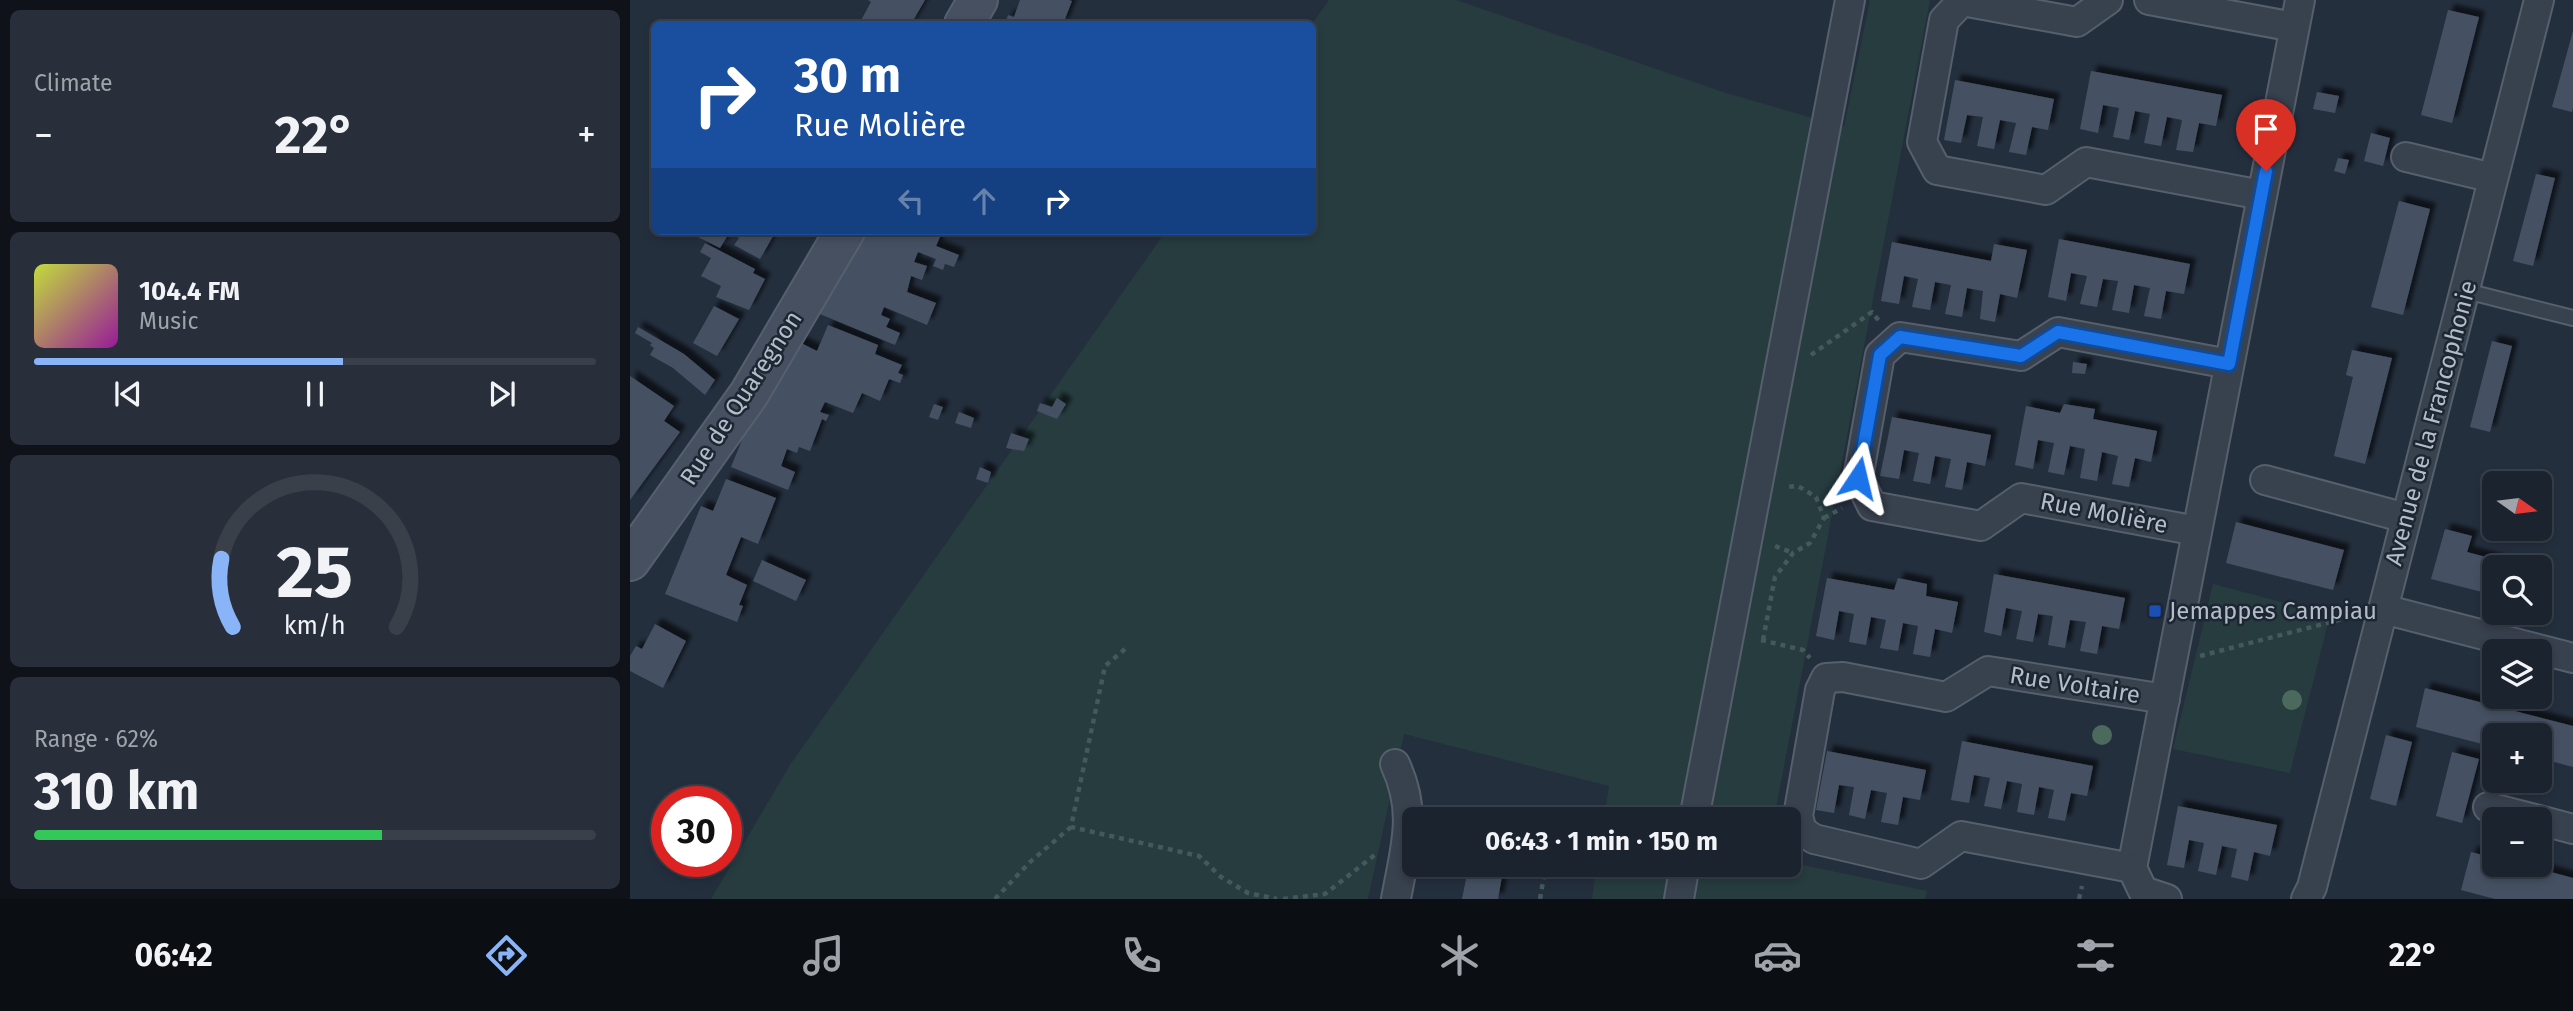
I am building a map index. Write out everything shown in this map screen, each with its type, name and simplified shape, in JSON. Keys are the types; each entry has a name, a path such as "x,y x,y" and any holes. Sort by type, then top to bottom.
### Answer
{"street":[{"path":"966,21 978,0"},
{"path":"1696,807 1850,0"},
{"path":"2109,0 2077,22 1962,1 1944,20 1922,142 1937,170 2046,190 2086,162 2262,195"},
{"path":"2149,0 2297,14 2132,868 2144,891 2167,899"},
{"name":"Avenue de la Francophonie","path":"2309,893 2539,0"},
{"path":"2406,157 2493,178"},
{"name":"Rue de Quaregnon","path":"630,561 749,394 843,235"},
{"path":"1895,342 1900,337 2021,356 2058,332 2229,364"},
{"name":"Rue Molière","path":"1895,342 1880,355 1858,478 1872,506 1981,526 2021,498 2197,531"},
{"path":"2264,480 2406,519"},
{"path":"2383,609 2573,659"},
{"name":"Rue Voltaire","path":"1826,678 1843,677 1946,697 1988,671 2165,699"},
{"path":"1826,678 1820,690 1798,816 1802,831 1814,839 1921,863 1961,836 2132,868"},
{"path":"1395,764 1407,791 1409,807"},
{"path":"2552,824 2573,829"},
{"path":"1396,899 1402,866"},
{"path":"1678,899 1682,877"}],"lane":[{"path":"2466,290 2573,318"}],"path":[{"path":"1777,381 1872,312 1895,342"},
{"path":"1754,503 1772,489 1798,486 1816,497 1824,518 1810,543 1793,553 1775,577 1763,640"},
{"path":"2172,663 2383,609"},
{"path":"1729,636 1763,640 1803,650 1826,678"},
{"path":"995,899 1030,862 1072,827 1105,666 1125,649"},
{"path":"1072,827 1199,856 1221,877 1248,892 1277,899"},
{"path":"1283,899 1325,894 1357,872 1402,830"},
{"path":"1540,899 1544,877"}],"green space":[{"path":"1329,0 1456,0 1726,93 1844,127 1870,0 1930,0 1776,807 1606,807 1609,786 1404,734 1368,899 711,899 724,877 742,877 742,846 790,765 1163,235 1316,235 1316,21"},
{"path":"2213,584 2330,615 2290,773 2173,749"},
{"path":"1801,865 1927,891 1925,899 1592,899 1595,877 1801,877"}],"building":[{"path":"868,0 925,0 913,21 861,21 871,2"},
{"path":"1020,0 1072,1 1064,21 1006,21 1008,15 1014,17"},
{"path":"2448,10 2479,17 2452,123 2421,115"},
{"path":"2573,31 2573,108 2572,112 2552,107"},
{"path":"2091,71 2222,95 2216,126 2199,123 2193,152 2176,150 2182,120 2167,117 2161,146 2144,143 2150,114 2135,111 2129,140 2113,137 2119,108 2103,105 2098,133 2080,129"},
{"path":"1955,80 2054,99 2048,130 2032,127 2026,155 2009,152 2016,123 2000,120 1994,149 1977,146 1983,117 1967,115 1961,143 1944,140"},
{"path":"2317,92 2339,96 2335,113 2313,109"},
{"path":"2371,133 2390,138 2383,166 2364,161"},
{"path":"2338,158 2349,160 2345,174 2334,171"},
{"path":"2536,174 2555,178 2533,266 2513,261"},
{"path":"2399,201 2430,209 2403,315 2371,307"},
{"path":"699,235 728,235 720,248 698,237"},
{"path":"733,235 774,235 760,259 734,245 739,238"},
{"path":"864,235 935,235 940,237 936,246 959,255 954,267 945,264 943,270 933,266 936,259 918,252 914,262 927,266 922,280 911,276 907,292 936,303 927,325 884,307 881,315 890,319 886,327 900,333 895,345 815,312"},
{"path":"2059,239 2190,264 2184,294 2166,291 2161,319 2144,316 2150,288 2134,285 2129,313 2112,310 2118,281 2103,279 2097,307 2080,304 2087,276 2071,273 2066,301 2048,297"},
{"path":"1892,242 1991,261 1994,244 2027,250 2017,298 2000,294 1995,322 1980,319 1983,291 1967,288 1962,317 1945,314 1951,285 1935,282 1930,310 1912,307 1918,279 1904,276 1899,304 1881,301"},
{"path":"705,243 755,269 753,273 765,279 749,310 716,297 721,286 701,276 711,258 700,252"},
{"path":"714,306 739,319 717,356 693,343"},
{"path":"828,325 878,345 875,354 902,365 898,373 903,375 900,383 889,379 880,401 862,393 853,413 825,402 820,412 829,415 826,421 822,419 810,451 799,447 797,453 787,449 781,466 795,472 788,490 731,467 753,413 799,342 817,351"},
{"path":"638,327 684,354 715,380 705,395 673,368 650,355 654,348 650,345 652,343 635,333"},
{"path":"2492,341 2512,346 2490,432 2470,427"},
{"path":"2352,350 2392,358 2365,464 2334,456 2353,377 2346,375"},
{"path":"2073,362 2087,364 2085,374 2072,373"},
{"path":"630,376 674,406 664,421 680,432 630,500"},
{"path":"1057,398 1066,404 1057,419 1037,411 1040,403 1052,407"},
{"path":"934,404 943,407 938,420 929,417"},
{"path":"2064,404 2095,409 2093,419 2157,431 2151,462 2135,458 2129,487 2112,484 2118,456 2102,452 2097,481 2080,478 2085,449 2070,446 2064,475 2048,472 2054,443 2038,440 2033,469 2015,465 2026,406 2060,413"},
{"path":"959,412 974,418 971,428 955,423"},
{"path":"1892,417 1991,435 1985,466 1967,462 1962,490 1945,487 1951,459 1935,456 1930,484 1913,481 1919,453 1904,450 1899,479 1880,476"},
{"path":"1011,433 1029,439 1024,451 1006,448"},
{"path":"980,467 991,472 988,483 976,479"},
{"path":"726,479 776,498 758,544 741,537 726,575 747,585 739,605 743,606 737,622 665,594 701,506 713,511"},
{"path":"2236,522 2344,550 2333,590 2226,563"},
{"path":"2445,529 2472,536 2467,552 2482,556 2482,592 2431,579"},
{"path":"762,560 806,580 796,601 753,581"},
{"path":"1994,574 2125,598 2119,629 2102,626 2097,654 2080,651 2086,622 2070,620 2065,648 2048,645 2053,616 2038,614 2033,642 2016,639 2022,611 2006,608 2001,636 1984,632"},
{"path":"1827,578 1894,590 1898,578 1927,584 1926,596 1958,602 1952,633 1935,629 1930,657 1913,654 1918,626 1903,623 1898,651 1880,648 1886,620 1871,617 1866,645 1849,642 1854,614 1839,611 1834,640 1816,636"},
{"path":"655,624 686,641 663,688 630,671 630,656 636,646 642,649"},
{"path":"2425,688 2482,703 2482,709 2507,709 2573,726 2573,767 2552,761 2552,723 2482,723 2482,744 2416,727"},
{"path":"2386,735 2412,742 2396,806 2370,799"},
{"path":"1962,741 2093,766 2087,796 2071,793 2065,821 2048,818 2054,790 2039,787 2034,815 2017,812 2022,784 2007,781 2001,809 1984,806 1990,778 1974,775 1969,803 1951,800"},
{"path":"1827,751 1926,770 1920,800 1903,797 1898,825 1881,822 1887,793 1871,790 1865,819 1849,815 1854,787 1839,785 1834,813 1816,810"},
{"path":"2452,752 2479,759 2462,823 2436,816"},
{"path":"2178,806 2277,825 2270,856 2254,852 2248,881 2231,877 2237,849 2222,846 2216,875 2198,871 2204,843 2189,840 2184,868 2167,865"},
{"path":"2471,852 2482,855 2482,877 2552,877 2552,872 2573,878 2573,899 2495,899 2461,890"},
{"path":"1466,877 1502,877 1498,899 1462,899"}],"place":[{"name":"Jemappes Campiau","path":"2155,611"}],"route":[{"path":"1858,478 1880,355 1900,337 2021,356 2058,332 2229,364 2266,171"}]}
